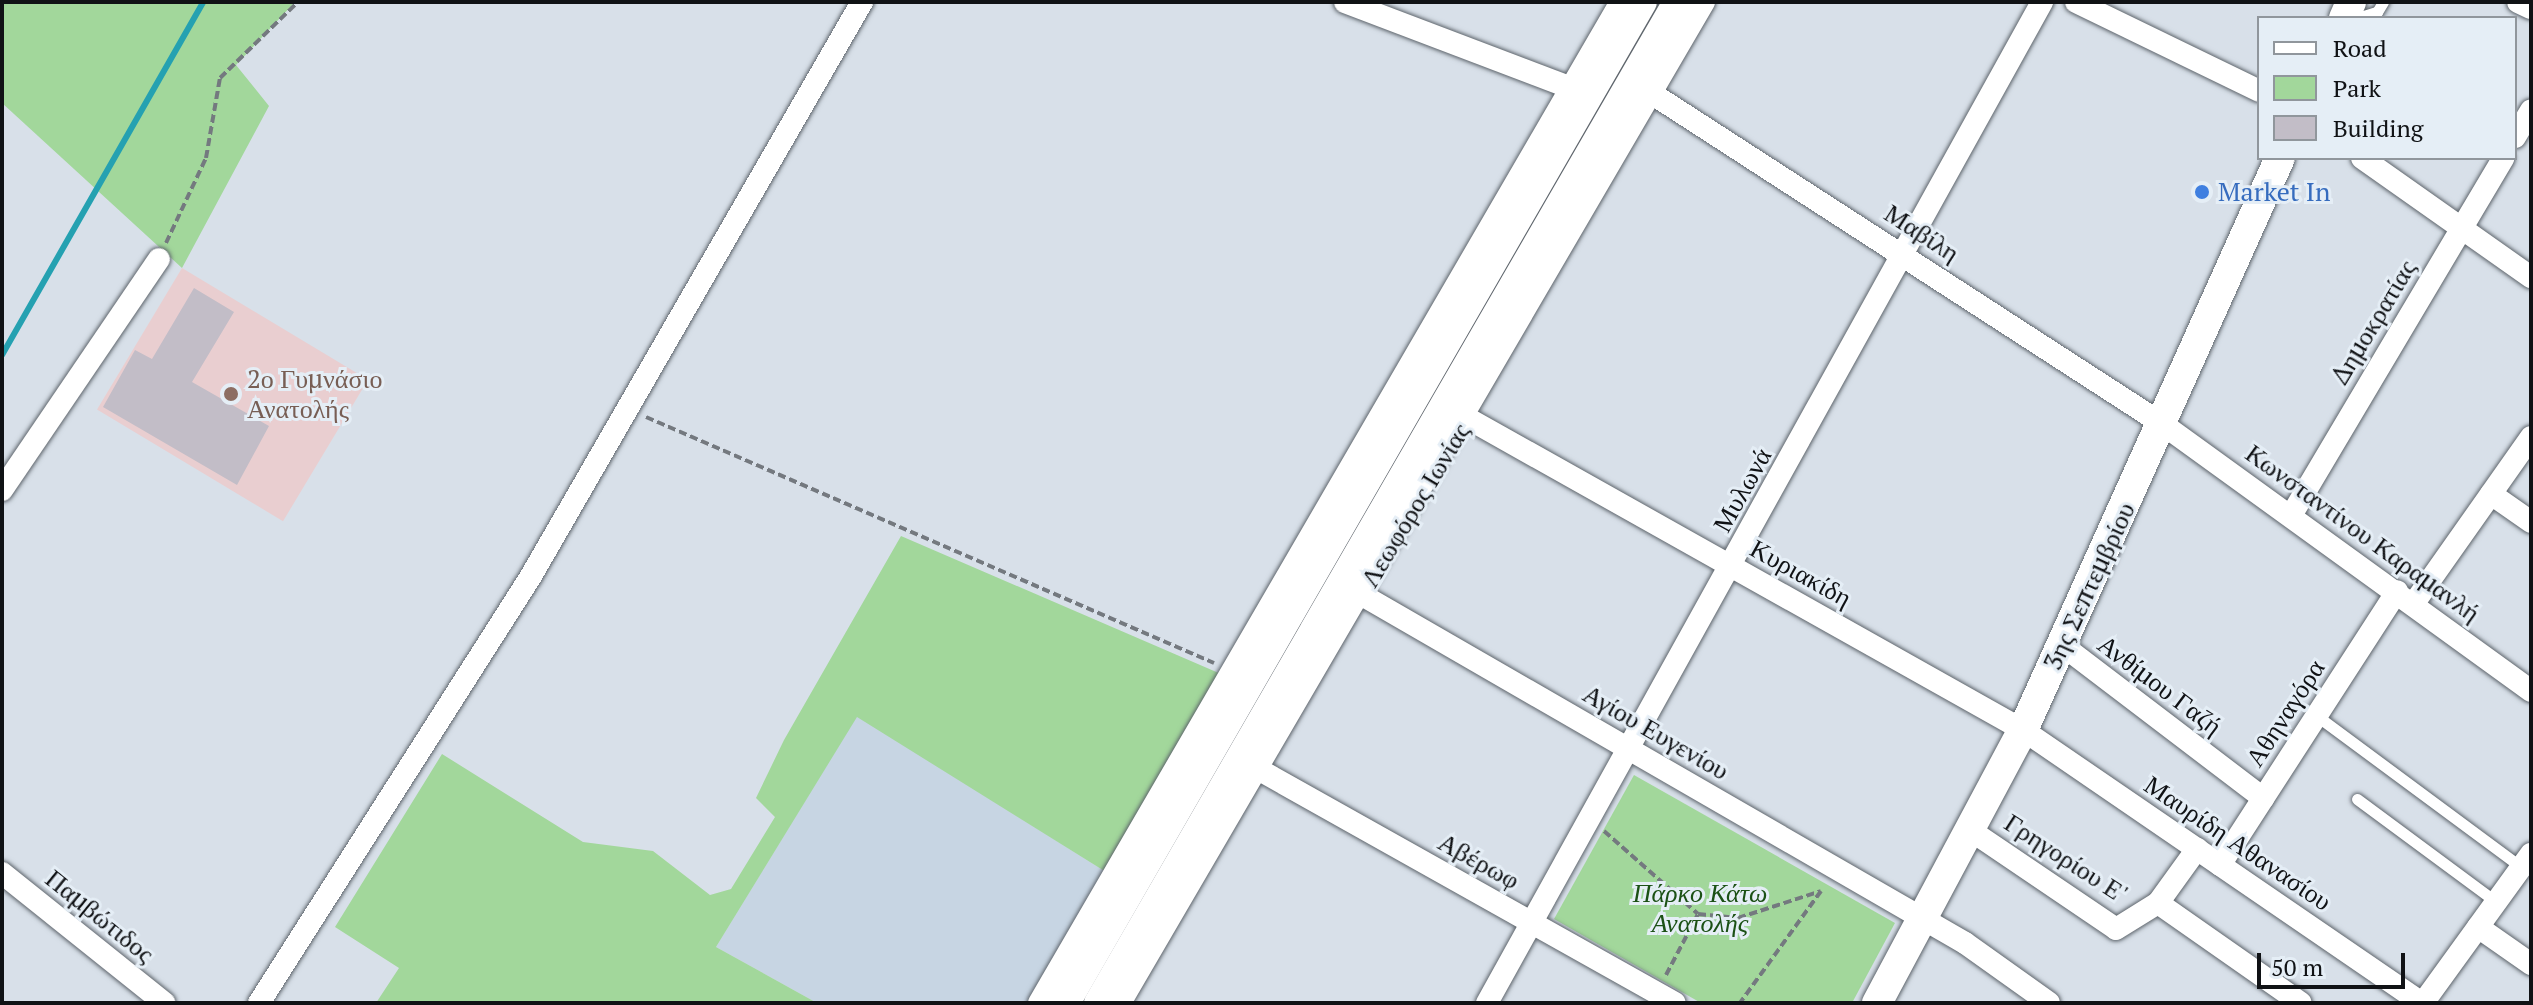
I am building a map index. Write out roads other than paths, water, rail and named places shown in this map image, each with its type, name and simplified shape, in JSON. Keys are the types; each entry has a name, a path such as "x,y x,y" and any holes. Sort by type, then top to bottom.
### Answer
{"main road":[{"name":"3ης Σεπτεμβρίου","path":"1877,1003 2023,730 2279,160"}],"street":[{"path":"259,1003 462,689 862,2"},
{"path":"1345,2 1569,87"},
{"path":"1039,1003 1230,669 1621,2"},
{"name":"Λεωφόρος Ιωνίας","path":"1066,1003 1643,2"},
{"name":"Λεωφόρος Ιωνίας","path":"1098,1003 1677,2"},
{"name":"Λεωφόρος Ιωνίας","path":"1120,1003 1256,768 1467,418 1704,2"},
{"name":"Μυλωνά","path":"1487,1003 1906,255 2042,2"},
{"path":"2076,2 2257,90"},
{"path":"2518,2 2531,8"},
{"name":"Μαβίλη","path":"1651,93 1906,255 2161,423"},
{"path":"2517,134 2531,110"},
{"path":"2365,160 2531,277"},
{"name":"Δημοκρατίας","path":"2292,514 2502,160"},
{"path":"2,490 159,259"},
{"name":"Κυριακίδη","path":"1467,418 2023,730"},
{"name":"Κωνσταντίνου Καραμανλή","path":"2161,423 2292,514 2531,691"},
{"name":"Αθηναγόρα","path":"2220,865 2317,716 2406,597 2491,494 2531,437"},
{"path":"2491,494 2531,522"},
{"name":"Αγίου Ευγενίου","path":"1362,595 1923,918 2049,1003"},
{"name":"Ανθίμου Γαζή","path":"2062,645 2263,798"},
{"name":"Μαυρίδη Αθανασίου","path":"2023,730 2422,1003"},
{"name":"Αβέρωφ","path":"1256,768 1665,998"},
{"name":"Γρηγορίου Ε'","path":"1970,830 2116,929 2158,903 2197,849"},
{"path":"2422,1003 2526,860"},
{"name":"Παμβώτιδος","path":"2,873 164,1003"},
{"path":"2158,903 2301,1003"},
{"path":"2478,927 2531,964"}],"lane":[{"path":"2364,16 2377,12 2383,2"},
{"path":"2317,716 2526,860"},
{"path":"2357,799 2496,902"}],"waterway":[{"path":"2,355 203,2"}],"place":[{"name":"Market In","path":"2202,192"},
{"name":"2ο Γυμνάσιο Ανατολής","path":"231,394"}],"park label":[{"name":"Πάρκο Κάτω Ανατολής","path":"1700,908"}]}
